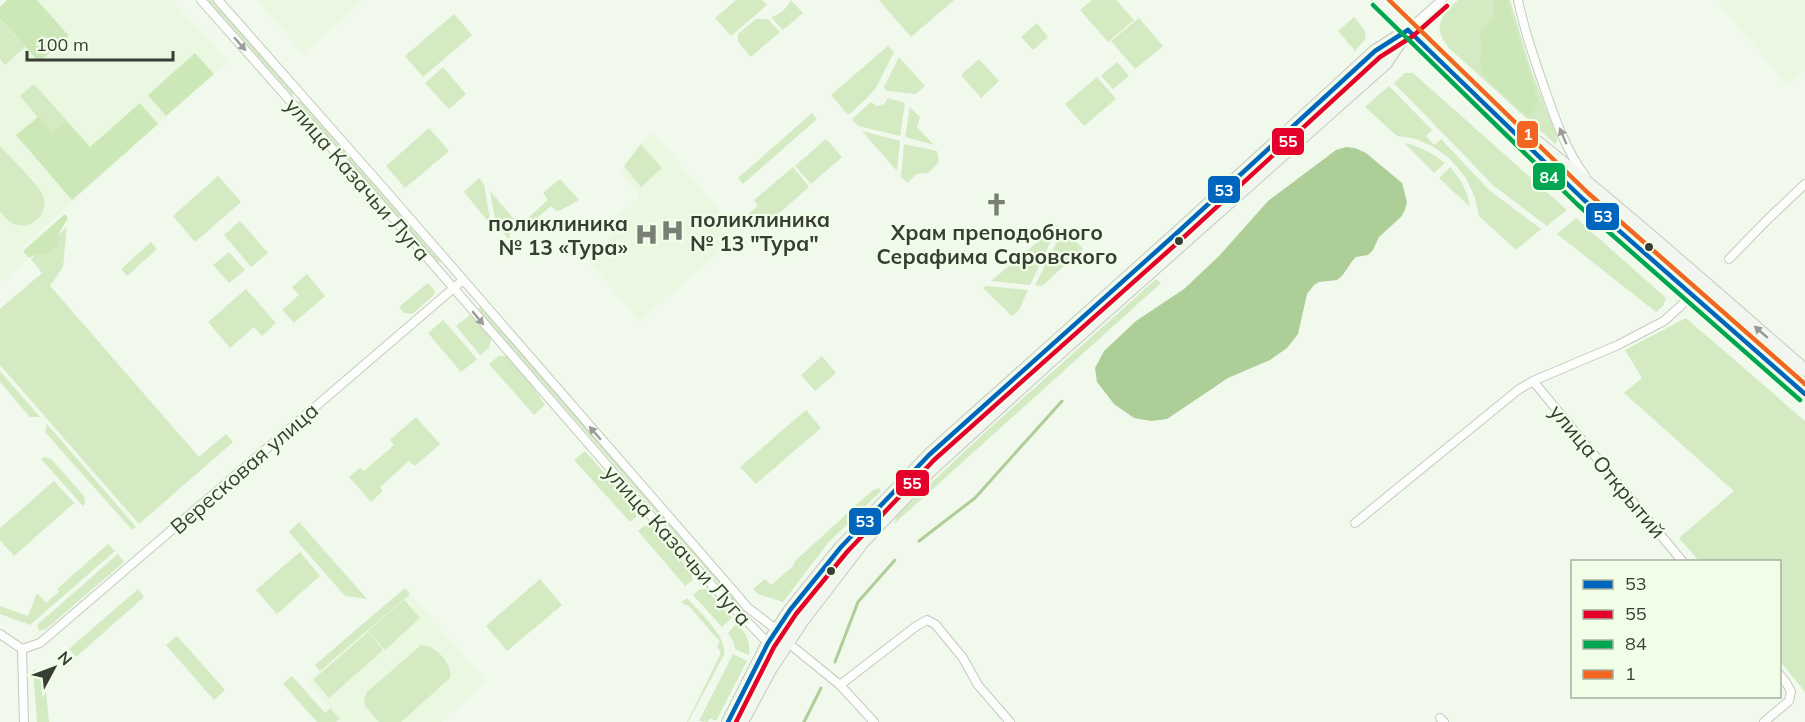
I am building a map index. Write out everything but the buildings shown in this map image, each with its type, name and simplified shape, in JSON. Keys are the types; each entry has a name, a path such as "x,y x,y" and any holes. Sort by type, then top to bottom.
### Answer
{"main road":[{"path":"1378,0 1583,200 1805,394"},
{"path":"728,722 768,643 790,610 841,547 928,455 1188,223 1375,51 1408,30"},
{"path":"742,722 787,642 803,620 862,543 932,469 1386,63 1408,30"},
{"path":"1478,96 1593,186 1805,370"}],"street":[{"name":"улица Казачьи Луга","path":"201,0 704,577 768,643 787,642"},
{"name":"улица Казачьи Луга","path":"218,0 747,607 777,630 787,642"},
{"path":"1408,30 1442,0"},
{"path":"1518,0 1523,27 1554,114 1571,154 1593,186"},
{"path":"1729,259 1805,184"},
{"name":"Вересковая улица","path":"22,650 40,644 463,280"},
{"path":"1355,523 1518,390 1533,381 1618,345 1664,321 1706,283"},
{"name":"улица Открытий","path":"1533,381 1682,560"},
{"path":"840,685 927,620 935,624 963,658 978,685 1010,722"},
{"path":"0,634 22,650 24,722"},
{"path":"787,642 840,685 874,722"},
{"path":"1764,722 1789,700 1791,692 1781,677"}],"shaded area":[{"path":"7,0 172,0 228,61 20,249 4,232 28,259 0,283 0,7"},
{"path":"7,0 37,0 69,36 39,62 0,19 0,7"},
{"path":"208,0 212,0 294,93 292,95"},
{"path":"257,0 364,0 303,53"},
{"path":"736,0 762,0 767,5 731,36 715,18"},
{"path":"791,0 803,13 783,30 771,17 783,11"},
{"path":"879,0 954,0 911,37"},
{"path":"1092,0 1116,0 1134,20 1108,42 1080,10"},
{"path":"1458,0 1510,0 1531,70 1557,137 1555,144 1443,40 1440,30 1441,20"},
{"path":"1493,0 1507,0 1538,102 1532,115 1525,115 1482,74 1480,33 1493,19"},
{"path":"1716,0 1805,0 1805,70 1787,85"},
{"path":"454,14 472,35 423,77 405,56"},
{"path":"1354,17 1364,29 1366,38 1355,51 1338,31"},
{"path":"1139,18 1163,46 1135,69 1111,41"},
{"path":"756,19 768,19 780,32 751,57 738,42 738,34"},
{"path":"0,20 25,47 5,65 0,59"},
{"path":"1037,23 1048,37 1033,50 1021,37"},
{"path":"888,46 894,52 876,88 848,115 831,95"},
{"path":"195,53 214,74 166,116 148,95"},
{"path":"899,57 925,86 916,94 887,91 884,87"},
{"path":"979,59 999,81 981,98 961,75"},
{"path":"1117,62 1129,76 1113,89 1101,76"},
{"path":"443,67 466,94 449,109 425,83"},
{"path":"1405,73 1413,73 1567,210 1547,226 1494,186 1394,83"},
{"path":"1097,77 1116,99 1084,126 1065,104"},
{"path":"34,84 67,121 52,134 20,96"},
{"path":"1389,86 1432,130 1426,136 1434,145 1441,139 1489,190 1541,229 1516,250 1479,216 1475,198 1466,178 1451,160 1434,147 1416,139 1397,136 1365,107"},
{"path":"888,98 905,103 900,136 858,126 852,119 871,102 877,106 884,104"},
{"path":"301,100 440,261 438,263 298,102"},
{"path":"140,103 158,124 72,200 16,135 38,117 52,133 67,121 90,147"},
{"path":"910,107 920,117 917,127 934,145 905,137"},
{"path":"812,113 817,119 743,184 738,178"},
{"path":"429,128 449,151 405,188 386,166"},
{"path":"862,131 900,141 897,171"},
{"name":"поликлиника № 13 \"Тура\"","path":"653,133 729,222 726,225 736,237 640,321 589,262 607,245 618,216 637,200 638,192 621,172 644,141"},
{"path":"826,139 842,157 811,184 795,166"},
{"path":"1404,143 1426,150 1445,163 1434,173"},
{"path":"641,144 662,168 641,187 624,166"},
{"path":"904,144 937,151 939,162 928,173 916,174 908,183 901,177"},
{"path":"0,146 30,178 43,196 44,207 35,222 24,226 18,225 8,220 0,211"},
{"path":"1346,147 1366,153 1402,183 1407,202 1405,210 1401,217 1379,237 1368,255 1356,257 1337,280 1319,282 1314,285 1307,294 1298,334 1287,348 1270,360 1228,378 1167,419 1151,421 1134,418 1114,404 1097,382 1095,368 1104,351 1136,321 1184,289 1219,256 1268,201 1336,150"},
{"path":"793,167 809,187 771,220 764,213 770,220 760,229 748,214 758,206 754,200"},
{"path":"1450,167 1463,186 1470,207 1439,178"},
{"path":"218,176 241,202 195,242 173,216"},
{"path":"479,178 484,184 491,225 464,192"},
{"path":"560,179 579,200 561,210 556,211 551,206 521,232 521,224 548,200 543,193"},
{"path":"490,191 513,218 509,240 496,224"},
{"path":"1604,203 1683,272 1678,273 1603,208"},
{"path":"65,214 68,218 59,233 58,244 47,254 39,253 29,258 23,251"},
{"path":"1576,218 1666,298 1663,306 1656,312 1557,234"},
{"path":"240,221 268,253 251,267 224,235"},
{"path":"1059,224 1030,285 991,281"},
{"path":"67,227 63,267 50,286 199,457 226,434 233,442 139,524 0,365 0,309 42,273 31,259"},
{"path":"1064,228 1083,249 1042,286 1035,285"},
{"path":"151,242 157,249 127,276 121,269"},
{"path":"229,252 245,270 229,283 213,265"},
{"path":"307,274 325,296 294,323 282,310 299,295 292,287"},
{"path":"1156,279 1161,283 894,524 897,515 981,436"},
{"path":"428,283 435,291 434,295 412,314 404,313 399,307"},
{"path":"986,286 1028,290 1019,310 1012,316 983,288"},
{"path":"246,289 276,323 262,336 254,327 230,348 208,322"},
{"path":"1720,306 1805,379 1805,386 1719,310"},
{"path":"480,307 743,607 741,609 478,309"},
{"path":"470,315 491,338 489,348 480,355 456,326"},
{"path":"1686,318 1805,421 1805,692 1781,662 1781,560 1698,560 1679,538 1734,491 1624,393 1642,378 1625,350"},
{"path":"443,320 477,359 461,372 428,333"},
{"path":"499,356 507,356 529,381 545,405 534,415 489,364"},
{"path":"822,356 836,373 815,391 801,375"},
{"path":"0,371 40,417 30,417 0,382"},
{"path":"806,410 821,428 756,484 740,467"},
{"path":"416,417 440,444 415,466 409,461 380,487 383,491 371,502 349,477 360,468 364,471 394,445 390,440"},
{"path":"47,424 136,527 132,530 45,432"},
{"path":"585,451 636,509 636,517 630,522 574,460"},
{"path":"45,457 51,459 84,496 83,506 41,459"},
{"path":"54,481 74,503 14,556 0,540 0,528"},
{"path":"879,488 881,491 828,543 783,602 758,594 753,589 765,579 771,585 873,490"},
{"path":"299,522 367,599 345,596 289,532"},
{"path":"645,525 653,527 691,572 693,580 685,586 638,531"},
{"path":"108,544 115,551 30,625 0,614 0,606 28,616 37,593 46,603 59,592 57,589"},
{"path":"300,552 320,576 277,614 256,590"},
{"path":"118,554 124,562 46,629 39,631 37,625"},
{"path":"540,579 562,605 507,651 486,626"},
{"path":"405,588 410,594 320,671 315,665"},
{"path":"138,589 144,597 76,657 69,649"},
{"path":"700,589 706,589 732,618 722,627 693,595"},
{"path":"410,594 486,682 441,722 336,722 339,718 308,682"},
{"path":"687,598 712,625 722,640 724,648 724,655 688,722 721,653 717,647 720,642 688,605 682,602"},
{"path":"404,600 420,618 385,650 368,631"},
{"path":"737,623 747,638 749,655 735,649 728,633"},
{"path":"368,632 383,650 329,698 313,680"},
{"path":"177,636 225,690 214,700 166,645"},
{"path":"421,645 432,648 442,656 449,667 450,678 401,722 379,722 365,706 364,699 367,692"},
{"path":"733,654 747,661 716,721 710,718 708,722 699,721"},
{"path":"33,670 44,672 49,722 37,722"},
{"path":"292,676 325,713 330,708 340,719 336,722 317,722 283,684"}],"waterway":[{"path":"919,541 975,498 1062,401"},
{"path":"835,662 858,602 895,560"},
{"path":"804,722 821,688"}],"transit line":[{"name":"1","path":"1389,0 1588,193 1805,384"},
{"name":"84","path":"1373,5 1578,205 1800,400"},
{"name":"55","path":"736,722 774,647 796,614 847,552 934,460 1184,237 1380,57 1413,36 1447,6"},
{"name":"53","path":"1408,30 1583,199 1805,394"},
{"name":"53","path":"728,722 768,643 790,610 841,547 929,455 1179,231 1375,51 1408,30"}],"place":[{"name":"Храм преподобного Серафима Саровского","path":"997,204"},
{"name":"поликлиника № 13 \"Тура\"","path":"672,231"},
{"name":"поликлиника № 13 «Тура»","path":"646,235"}]}
